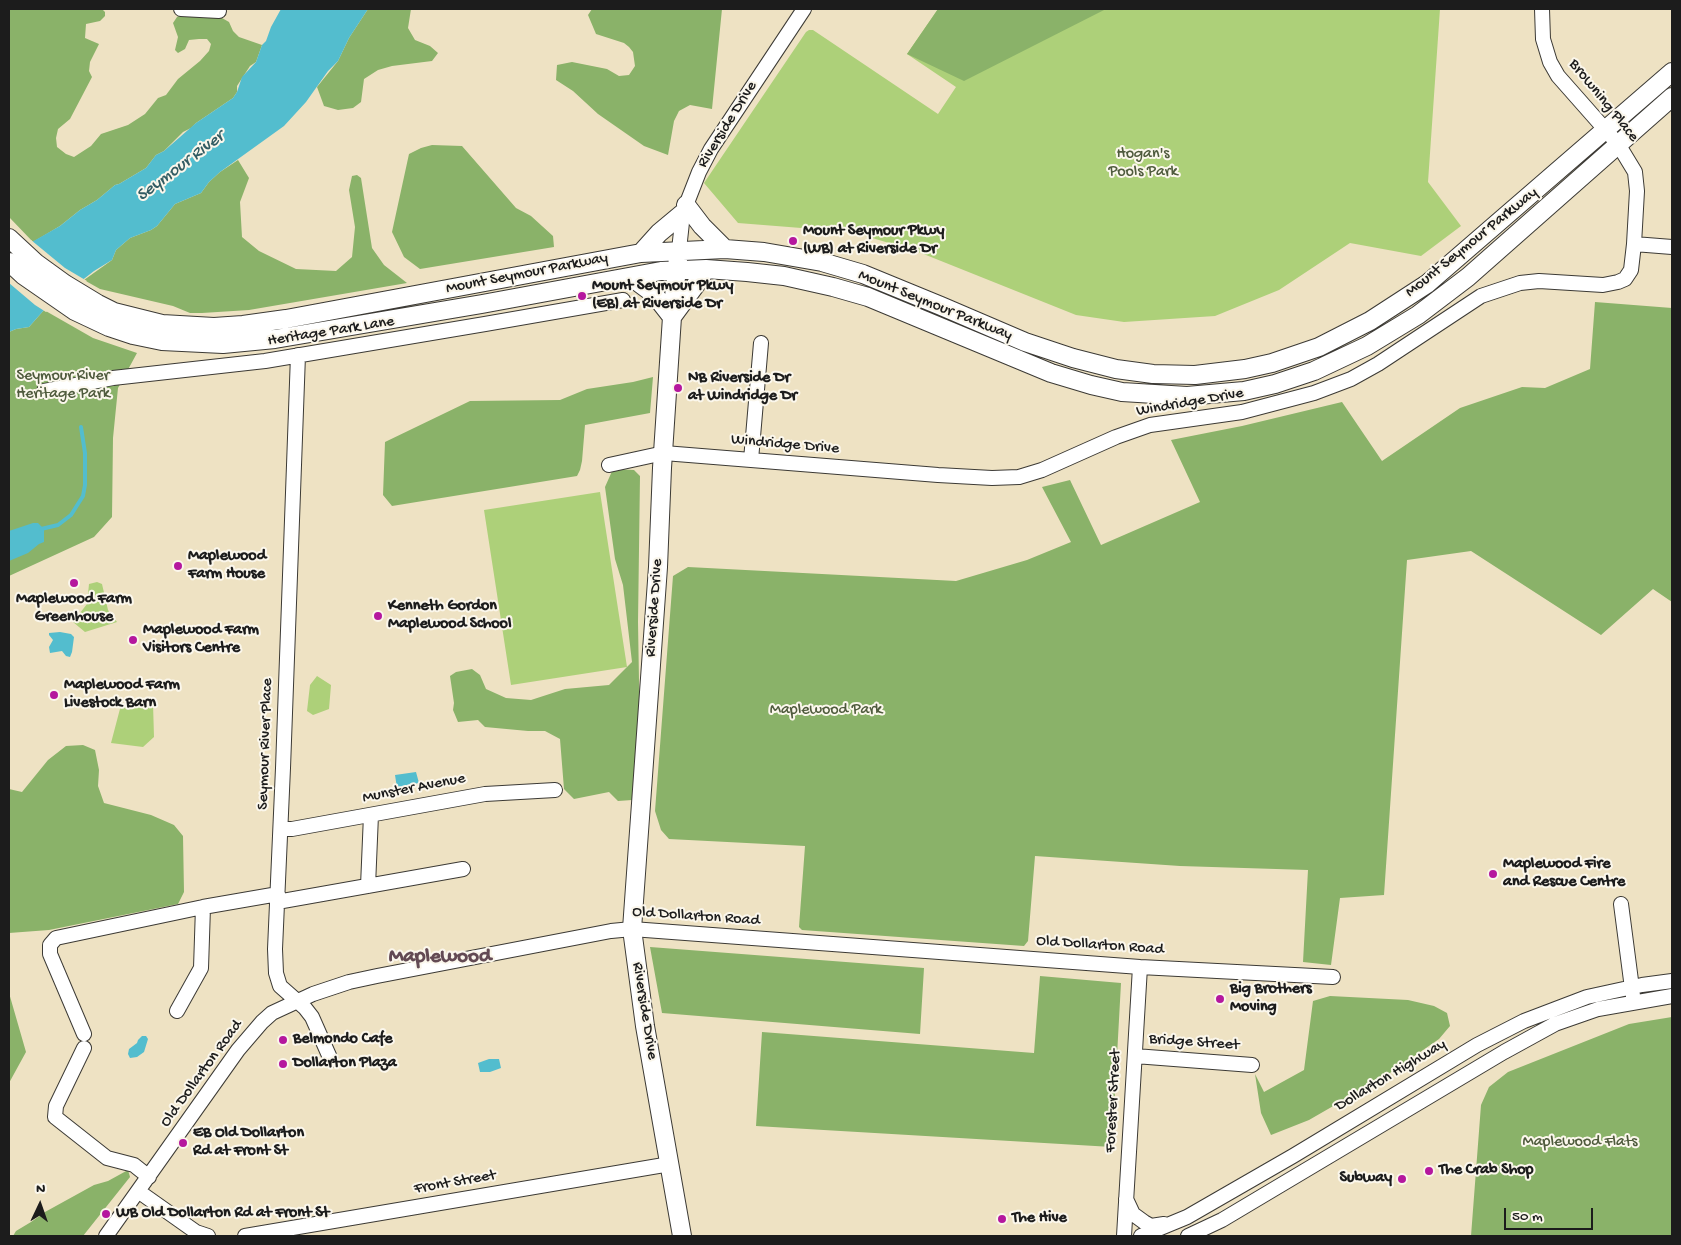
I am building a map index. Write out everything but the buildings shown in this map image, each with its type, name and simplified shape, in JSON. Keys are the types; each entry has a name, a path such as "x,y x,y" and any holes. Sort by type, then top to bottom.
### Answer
{"main road":[{"name":"Mount Seymour Parkway","path":"9,238 36,263 64,284 89,300 114,312 162,324 198,327 243,325 363,305 641,252 725,249 786,255 822,262 854,272 905,291 1025,342 1072,358 1116,369 1153,374 1195,374 1245,369 1272,363 1319,347 1370,321 1419,289 1606,131 1672,72"},
{"name":"Mount Seymour Parkway","path":"9,262 23,275 75,310 109,327 133,335 162,341 223,344 275,339 677,270 706,269 784,276 868,297 1051,373 1091,385 1122,392 1187,396 1244,391 1275,384 1314,371 1367,346 1418,315 1468,277 1672,97"},
{"path":"641,252 685,209 725,249"},
{"name":"Riverside Drive","path":"679,250 672,317 658,567 632,929 645,1026 682,1236"},
{"path":"631,277 654,294 672,317 706,269"}],"street":[{"path":"181,9 219,11"},
{"name":"Riverside Drive","path":"679,250 685,209 699,172 711,149 804,9"},
{"name":"Browning Place","path":"1542,9 1544,39 1550,62 1558,76 1618,144 1635,172 1637,191 1634,244"},
{"path":"1634,244 1672,247"},
{"name":"Windridge Drive","path":"609,465 664,453 938,475 992,478 1019,477 1042,470 1116,437 1150,425 1242,412 1314,393 1342,383 1378,364 1481,296 1501,288 1520,282 1539,281 1603,285 1618,282 1625,279 1631,270 1634,244"},
{"name":"Heritage Park Lane","path":"44,391 113,378 298,355 623,300"},
{"path":"751,460 761,343"},
{"name":"Seymour River Place","path":"298,355 275,949 276,973 280,986 312,1016 331,1060"},
{"name":"Munster Avenue","path":"281,829 292,829 485,794 555,790"},
{"path":"368,886 371,815"},
{"path":"149,1177 134,1165 107,1158 55,1117 56,1106 84,1041 50,954 50,945 56,938 203,907 368,886 463,869"},
{"path":"1621,904 1634,1002"},
{"path":"177,1011 201,968 203,907"},
{"name":"Old Dollarton Road","path":"106,1236 243,1044 272,1013 297,1001 349,982 377,976 611,931 632,929 1140,967 1333,977"},
{"name":"Forester Street","path":"1124,1236 1140,967"},
{"name":"Dollarton Highway","path":"1141,1236 1187,1217 1293,1156 1469,1050 1508,1029 1540,1014 1587,996 1672,981"},
{"path":"1188,1236 1222,1220 1504,1052 1555,1024 1598,1009 1672,996"},
{"name":"Bridge Street","path":"1135,1056 1252,1065"},
{"name":"Front Street","path":"245,1236 670,1164"},
{"path":"138,1191 196,1232 208,1236"},
{"path":"1126,1199 1133,1214 1151,1226 1176,1222"}],"green space":[{"path":"9,9 102,9 105,12 105,16 100,21 86,24 85,38 99,44 90,62 89,71 92,77 70,119 58,129 56,138 57,147 74,157 91,146 101,134 128,125 145,114 158,98 166,95 178,79 209,51 211,44 207,39 189,40 185,49 178,53 175,50 178,37 173,23 177,17 184,13 222,18 229,22 233,31 239,37 262,45 256,62 250,66 237,86 237,92 233,98 183,132 164,151 156,155 146,168 115,185 60,226 33,242 9,217"},
{"path":"368,9 411,9 408,28 415,40 430,46 438,53 432,61 392,66 378,70 364,79 361,102 353,108 338,110 324,106 317,87 338,61 349,38"},
{"path":"592,9 722,9 712,109 690,105 679,111 674,121 668,155 644,146 598,114 573,91 556,80 557,65 572,62 607,69 619,76 629,75 635,66 633,52 629,47 624,43 596,34 588,15"},
{"name":"Hogan's Pools Park","path":"938,9 1440,9 1428,182 1461,226 1421,256 1350,243 1279,290 1215,316 1124,322 1076,315 916,251 852,232 738,223 704,183 806,32 813,30 938,114 956,87 907,54"},
{"path":"938,9 1106,9 964,81 907,54"},
{"path":"432,145 462,146 516,208 531,216 553,236 554,247 420,269 404,257 392,232 409,154"},
{"path":"238,160 249,178 240,202 242,237 259,251 296,269 336,271 352,257 355,227 349,190 352,176 357,175 361,178 372,248 384,265 407,283 249,310 190,313 173,306 100,289 84,280 112,260 116,250 130,238 157,226 175,204 201,193 220,172"},
{"name":"Maplewood Park","path":"1595,302 1672,308 1672,602 1653,589 1601,635 1471,551 1407,560 1384,895 1340,898 1331,965 1303,962 1308,870 1180,866 1035,856 1028,941 1024,946 802,930 799,927 805,846 669,839 661,830 655,811 673,576 688,567 956,581 1027,560 1071,542 1042,487 1070,480 1101,545 1200,502 1171,440 1242,426 1342,402 1382,461 1460,408 1522,387 1545,388 1590,369"},
{"name":"Seymour River Heritage Park","path":"44,310 93,338 137,353 118,388 113,438 112,517 94,537 9,576 9,332 29,327"},
{"path":"653,377 650,413 585,425 582,461 577,476 392,506 383,495 385,442 470,401 560,400 587,389"},
{"path":"613,469 634,470 640,476 638,622 640,741 632,800 618,801 609,792 574,799 564,789 560,739 545,731 485,727 478,720 458,722 453,710 454,703 450,676 456,672 472,669 480,675 486,689 506,698 531,700 565,689 609,685 632,662 623,585 615,559 605,487"},
{"path":"600,492 627,667 511,685 484,510"},
{"path":"97,582 102,584 108,610 117,622 85,632 73,622 87,604 89,584"},
{"path":"317,676 331,685 329,709 313,715 307,711 310,685"},
{"path":"153,703 154,737 143,747 111,743 121,705"},
{"path":"83,745 95,750 99,770 98,786 104,803 151,815 174,825 183,836 184,892 178,904 49,930 9,933 9,789 22,792 48,760 66,746"},
{"path":"650,947 924,968 920,1034 662,1013"},
{"path":"1040,976 1121,983 1112,1147 756,1126 762,1032 1034,1053"},
{"path":"9,993 26,1052 9,1083"},
{"path":"1330,996 1408,1000 1434,1006 1447,1013 1450,1026 1439,1039 1387,1075 1309,1120 1271,1135 1261,1113 1255,1074 1264,1092 1304,1070 1313,1001"},
{"name":"Maplewood Flats","path":"1672,1017 1672,1236 1471,1236 1481,1105 1489,1087 1508,1072 1629,1024"},
{"path":"128,1170 130,1177 83,1236 13,1236 16,1231 45,1212 94,1185 108,1181"}],"water":[{"name":"Seymour River","path":"281,9 368,9 349,38 338,61 328,71 306,102 284,126 220,172 201,193 175,204 157,226 130,238 116,250 112,260 94,271 44,310 29,327 9,332 9,255 60,226 115,185 146,168 156,155 164,151 196,123 233,98 242,77 256,62 262,45 266,41"},
{"path":"38,523 44,529 44,542 28,553 9,561 9,531"},
{"path":"49,633 71,634 74,637 70,657 66,656 62,651 50,653 49,647 53,640"},
{"path":"416,772 419,783 397,788 395,775"},
{"path":"142,1036 146,1036 148,1039 144,1052 137,1057 130,1058 128,1054 129,1049"},
{"path":"489,1059 499,1059 501,1068 490,1072 480,1072 478,1063"}],"pier":[{"path":"31,240 65,268 87,281 46,312 9,283 9,252"}],"waterway":[{"path":"41,529 58,525 71,515 83,496 85,453 81,427"}],"place":[{"name":"Mount Seymour Pkwy (WB) at Riverside Dr","path":"793,241"},
{"name":"Mount Seymour Pkwy (EB) at Riverside Dr","path":"582,296"},
{"name":"NB Riverside Dr at Windridge Dr","path":"678,388"},
{"name":"Maplewood Farm House","path":"178,566"},
{"name":"Maplewood Farm Greenhouse","path":"74,583"},
{"name":"Kenneth Gordon Maplewood School","path":"378,616"},
{"name":"Maplewood Farm Visitors Centre","path":"133,640"},
{"name":"Maplewood Farm Livestock Barn","path":"54,695"},
{"name":"Maplewood Fire and Rescue Centre","path":"1493,874"},
{"name":"Big Brothers Moving","path":"1220,999"},
{"name":"Belmondo Cafe","path":"283,1040"},
{"name":"Dollarton Plaza","path":"283,1064"},
{"name":"EB Old Dollarton Rd at Front St","path":"183,1143"},
{"name":"The Crab Shop","path":"1429,1171"},
{"name":"Subway","path":"1402,1179"},
{"name":"WB Old Dollarton Rd at Front St","path":"106,1214"},
{"name":"The Hive","path":"1002,1219"}],"district":[{"name":"Maplewood","path":"440,958"}]}
